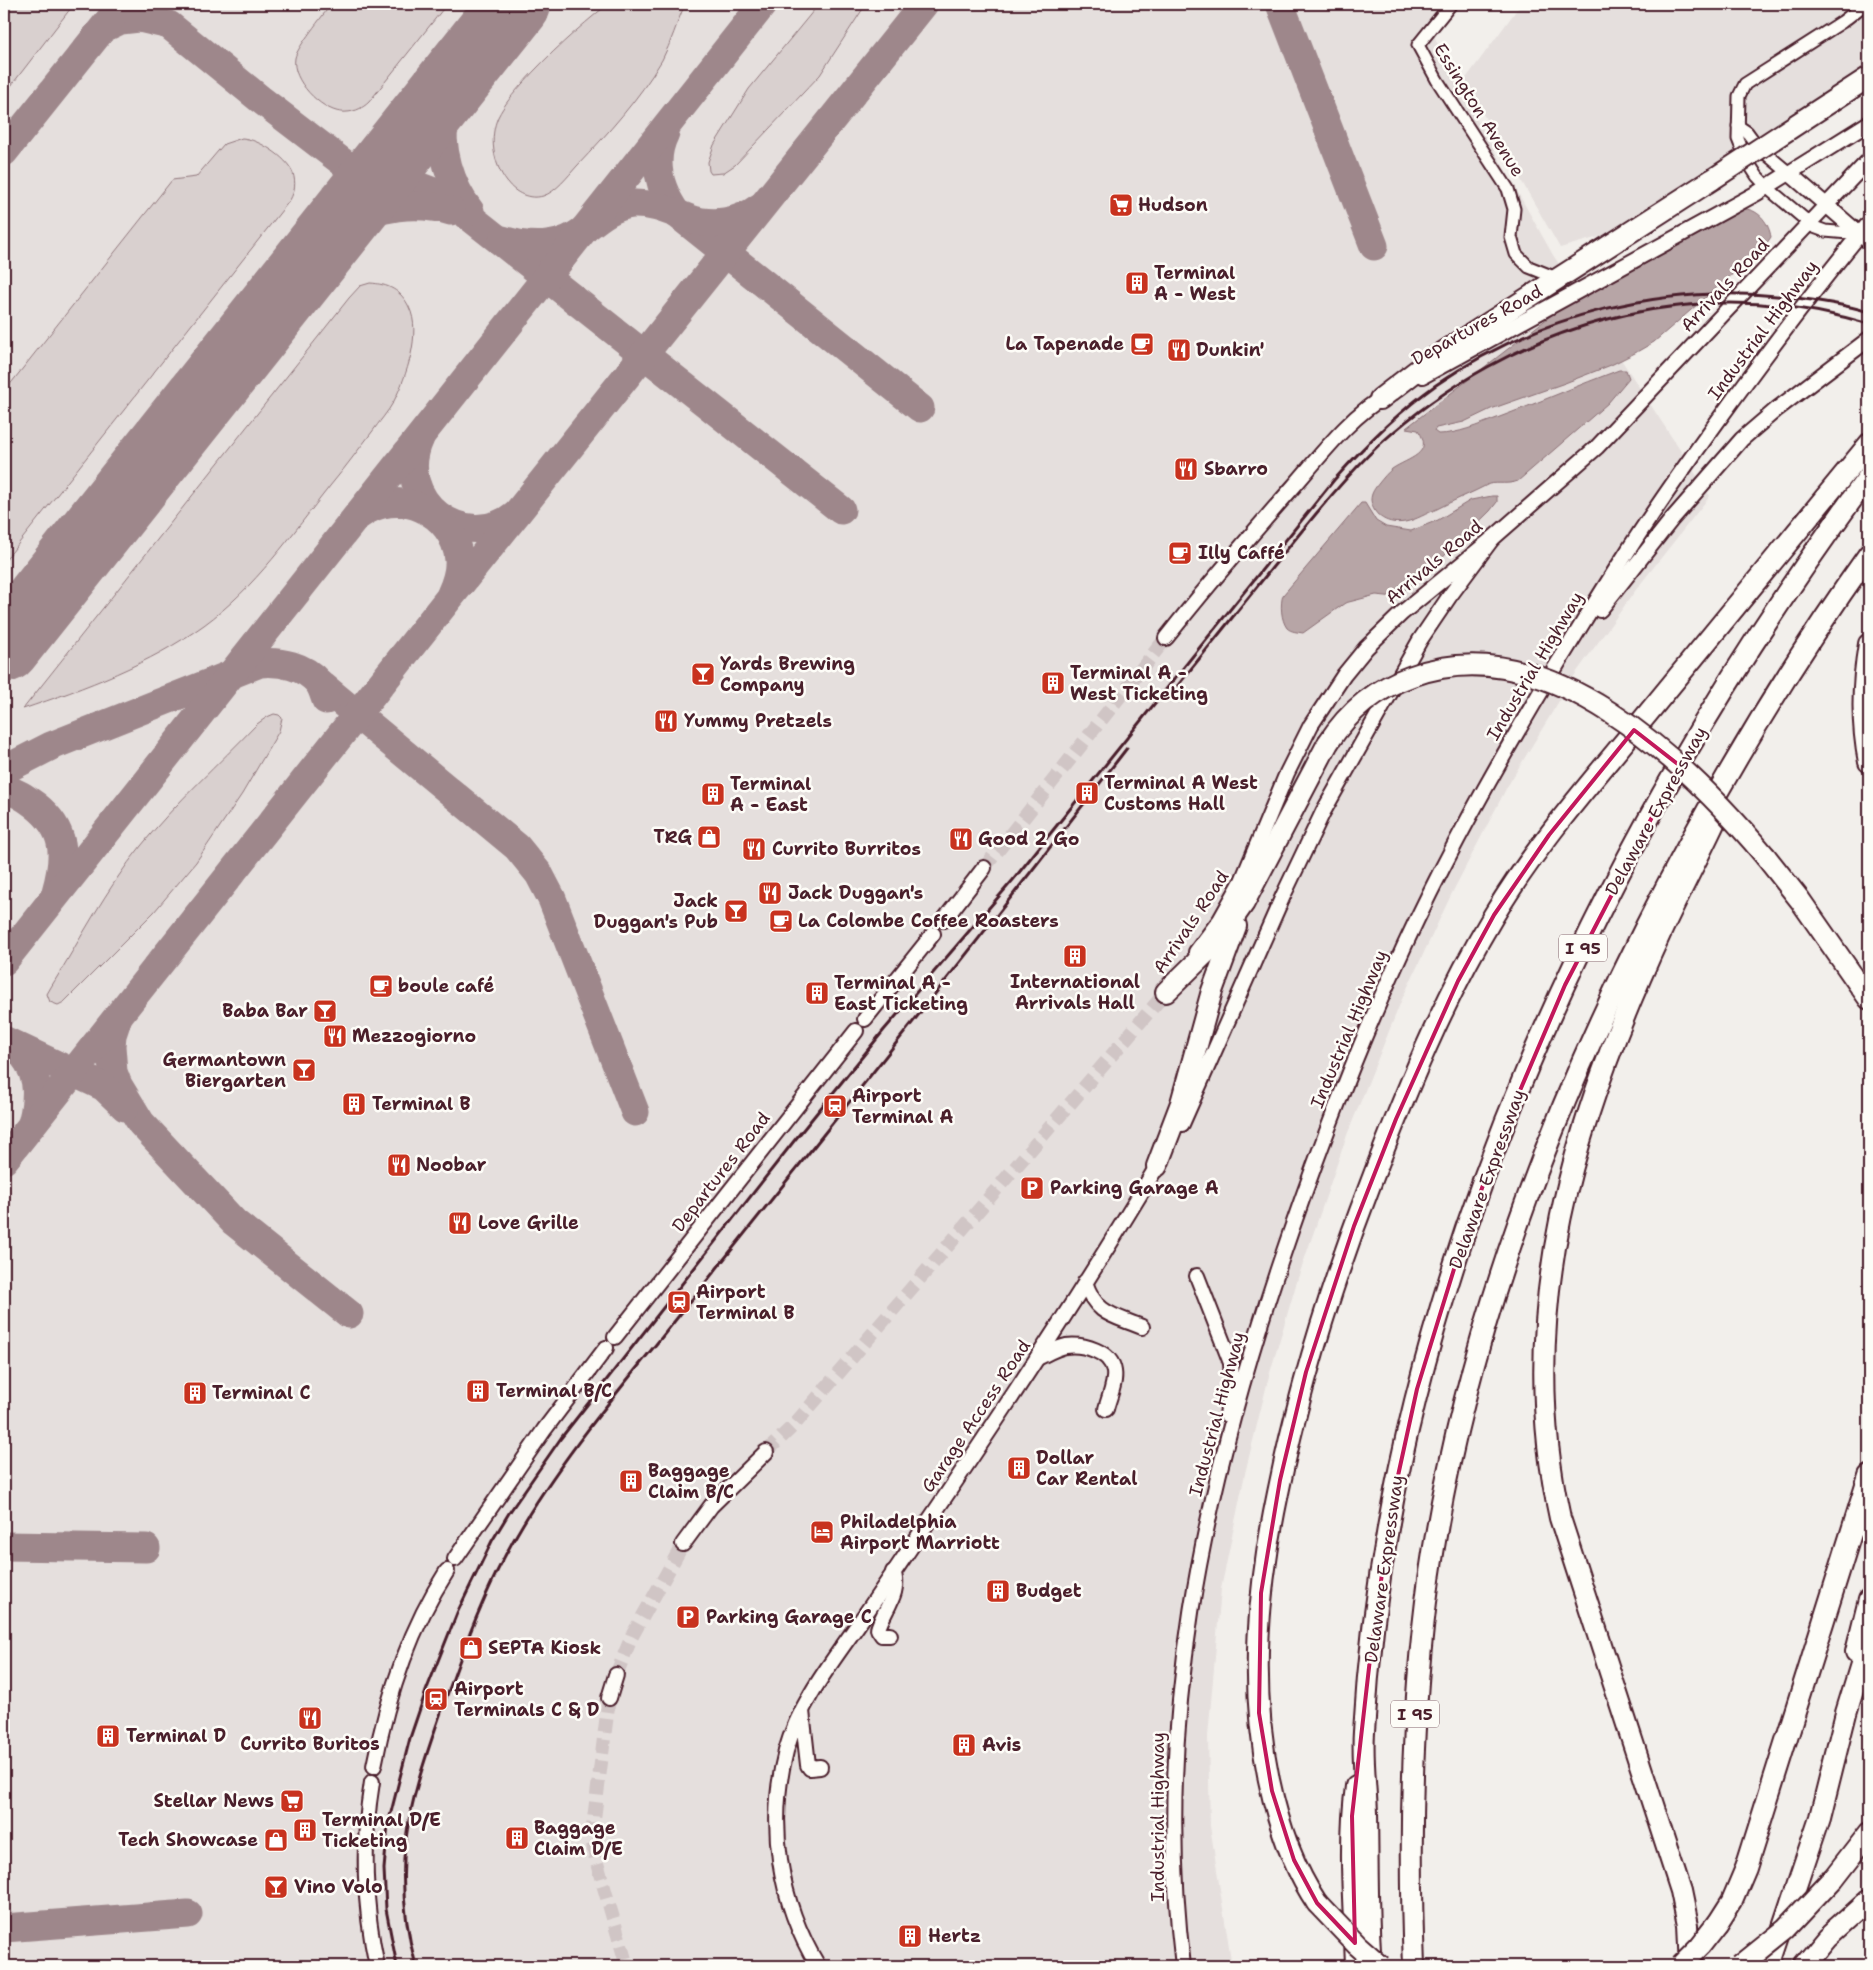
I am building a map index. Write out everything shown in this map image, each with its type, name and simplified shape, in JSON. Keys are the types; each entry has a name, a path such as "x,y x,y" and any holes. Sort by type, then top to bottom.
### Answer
{"highway":[{"path":"1380,399 1428,362 1869,78"},
{"path":"1371,1966 1350,1944 1306,1885 1291,1852 1272,1791 1261,1733 1258,1641 1261,1593 1272,1520 1288,1445 1318,1335 1354,1226 1400,1110 1475,948 1516,882 1573,804 1869,444"},
{"name":"Delaware Expressway","path":"1371,1966 1367,1902 1367,1816 1364,1737 1378,1591 1398,1468 1417,1389 1476,1202 1504,1128 1565,985 1613,888 1673,776 1733,675 1776,609 1869,476"},
{"name":"I 95","path":"1414,1966 1410,1810 1422,1639 1430,1578 1450,1463 1485,1323 1542,1156 1611,997 1695,831 1768,707 1819,627 1869,554"},
{"path":"1869,644 1863,686 1863,704 1865,738 1869,762"},
{"path":"1166,992 1216,942 1232,922 1251,891 1328,743 1347,718 1364,702 1386,688 1420,672 1446,667 1471,666 1498,668 1529,674 1556,683 1588,699 1650,741 1703,788 1766,857 1800,900 1868,998"},
{"path":"1690,1966 1688,1925 1681,1891 1560,1518 1547,1437 1544,1340 1549,1278 1560,1218 1580,1143 1602,1077 1660,934 1768,707"},
{"path":"1157,1166 1184,1095 1216,981 1251,891"},
{"path":"1680,1966 1718,1923 1738,1890 1869,1476"},
{"path":"1803,1867 1869,1600"},
{"path":"1770,1966 1820,1817 1846,1713 1869,1638"},
{"path":"1356,1966 1352,1816 1364,1737"},
{"path":"1740,1966 1791,1924 1834,1878 1869,1833"},
{"path":"1804,1966 1828,1938 1869,1900"},
{"path":"1317,1902 1357,1946 1381,1966"}],"street":[{"name":"Essington Avenue","path":"1451,4 1418,45 1441,86 1508,189 1514,209 1511,238 1516,254 1529,267 1559,279"},
{"path":"1865,4 1848,18 1745,84 1739,96 1738,126 1738,139 1743,154 1766,187 1810,223 1825,231 1865,238"},
{"name":"Departures Road","path":"1166,638 1228,561 1320,456 1352,423 1380,399 1766,187 1869,123"},
{"path":"1738,126 1747,132 1758,147 1865,238"},
{"path":"1810,223 1869,160"},
{"name":"Arrivals Road","path":"1166,992 1206,939 1237,892 1299,748 1318,713 1344,675 1380,633 1597,448 1810,223"},
{"name":"Industrial Highway","path":"1183,1966 1178,1920 1174,1841 1177,1715 1193,1592 1225,1446 1257,1333 1300,1203 1363,1040 1394,968 1448,856 1496,766 1621,561 1684,469 1765,357 1865,238 1869,223"},
{"path":"1555,668 1661,532 1742,439 1869,339"},
{"name":"Garage Access Road","path":"818,1966 800,1935 789,1905 782,1873 778,1840 778,1802 782,1774 793,1730 816,1686 1037,1358 1184,1122 1283,896 1336,787 1420,640 1492,539"},
{"path":"944,920 984,868"},
{"path":"866,1019 933,934"},
{"name":"Departures Road","path":"615,1336 856,1031"},
{"path":"1196,1276 1229,1356 1232,1368 1225,1446"},
{"path":"1085,1282 1092,1300 1098,1307 1142,1327"},
{"path":"1037,1358 1054,1350 1069,1346 1081,1346 1095,1350 1106,1357 1112,1364 1114,1382 1106,1409"},
{"path":"455,1558 544,1430 606,1348"},
{"path":"684,1544 711,1506 766,1452"},
{"path":"374,1766 383,1721 400,1666 430,1599 447,1571"},
{"path":"890,1636 882,1635 878,1629 895,1589 896,1578 893,1572"},
{"path":"609,1698 616,1675"},
{"path":"802,1711 808,1765 810,1768 820,1767"},
{"path":"372,1782 366,1866 370,1919 377,1966"}],"highlighted area":[{"path":"1634,730 1679,765 1565,985 1504,1128 1463,1240 1417,1389 1392,1503 1370,1659 1352,1816 1355,1943 1317,1903 1294,1860 1272,1791 1259,1713 1261,1593 1280,1480 1306,1372 1354,1226 1396,1119 1458,981 1494,915 1549,835"}],"shaded area":[{"path":"4,4 1459,4 1434,35 1446,65 1553,255 1710,496 1638,587 1576,673 1507,787 1452,893 1402,999 1347,1135 1298,1278 1269,1376 1246,1469 1221,1589 1208,1736 1210,1826 1232,1966 4,1966"},
{"path":"4,4 74,4 4,95"},
{"path":"331,4 447,4 369,102 357,110 341,112 325,106 317,100 303,84 295,67 295,58 300,47"},
{"path":"608,4 685,4 662,60 633,102 611,128 553,191 538,197 523,195 507,182 498,167 493,142 498,117 512,96 543,62"},
{"path":"819,4 866,4 820,75 735,165 723,173 711,174 708,162 714,145 749,89"},
{"path":"1521,4 1869,4 1869,66 1602,236 1560,248 1464,81"},
{"path":"242,138 264,145 290,167 295,184 290,200 4,562 4,392 172,180 196,177 224,144"},
{"path":"1745,209 1755,212 1763,218 1771,237 1764,247 1654,342 1611,365 1491,409 1464,422 1436,428 1434,431 1438,434 1445,434 1468,429 1619,370 1626,370 1629,378 1608,403 1518,481 1489,484 1405,522 1388,521 1378,515 1372,506 1371,500 1374,491 1392,469 1412,458 1421,450 1423,445 1418,430 1406,428 1553,314"},
{"path":"370,283 383,285 398,292 406,301 413,318 414,329 411,355 399,391 389,409 272,560 222,610 204,625 162,652 116,674 23,709 349,298 360,286"},
{"path":"1497,496 1497,502 1490,511 1434,566 1396,597 1376,595 1345,603 1303,633 1287,628 1283,621 1283,595 1361,503 1365,503 1376,521 1386,527 1411,531 1438,520 1471,500"},
{"path":"274,714 282,718 279,731 242,794 196,862 154,912 64,1002 58,1005 50,1002 47,994 128,862 183,799 257,724"}],"taxiway":[{"path":"500,23 525,4"},
{"path":"4,961 763,4"},
{"path":"4,1160 450,597 924,4"},
{"path":"1280,4 1374,246"},
{"path":"4,152 115,13"},
{"path":"104,28 121,20 139,18 169,25 260,99 358,174 382,183 418,186 442,195 841,510"},
{"path":"466,66 447,109 443,128 443,141 452,179 470,211"},
{"path":"665,133 659,154 659,175 666,195 677,214 920,408"},
{"path":"503,240 535,246 567,240 602,216 625,205 632,204 654,206 697,221 716,223 743,217 760,207"},
{"path":"316,254 348,226 371,213 384,209 411,206 425,206 451,211"},
{"path":"420,438 414,461 416,482 424,500 438,515 456,525 475,529 496,525 516,514"},
{"path":"358,516 373,507 390,503 406,503 422,508 436,516 447,528 455,543 459,560 459,569 451,594"},
{"path":"4,770 51,746 260,663 284,664 299,668 318,682 326,700"},
{"path":"319,683 517,847 539,874 552,899 635,1112"},
{"path":"4,789 20,795 35,805 46,814 53,824 61,844 62,855 56,892"},
{"path":"117,1020 111,1046 113,1072 118,1085 141,1123 234,1222 349,1314"},
{"path":"4,1040 104,1087 125,1107"},
{"path":"15,1046 29,1063 36,1082 36,1102 32,1124"},
{"path":"4,1546 146,1548"},
{"path":"4,1928 188,1914"}],"runway":[{"path":"4,647 515,4"}],"tunnel":[{"path":"984,868 1166,638"},
{"path":"766,1452 794,1425 1166,992"},
{"path":"616,1675 632,1636 683,1544"},
{"path":"609,1698 593,1827 593,1844 627,1966"}],"railway":[{"path":"397,1966 386,1909 384,1869 388,1824 410,1738 426,1691 457,1613 492,1541 509,1513 561,1438 794,1141 884,1030 1013,880 1334,480 1382,430 1408,406 1436,385 1475,360 1517,339 1560,322 1604,309 1649,300 1695,295 1741,294 1788,297 1829,303 1869,312"},
{"path":"1171,694 1318,511 1367,457 1380,444 1432,402 1488,367 1547,339 1609,319 1673,307 1738,303 1803,309 1869,324"},
{"path":"416,1966 408,1931 403,1869 406,1840 418,1782 466,1643 486,1594 523,1524 538,1499 607,1405 1010,899 1127,748"}],"place":[{"name":"Hudson","path":"1121,205"},
{"name":"Terminal A - West","path":"1137,283"},
{"name":"La Tapenade","path":"1142,344"},
{"name":"Dunkin'","path":"1179,350"},
{"name":"Sbarro","path":"1186,469"},
{"name":"Illy Caffé","path":"1180,553"},
{"name":"Yards Brewing Company","path":"703,674"},
{"name":"Terminal A - West Ticketing","path":"1053,683"},
{"name":"Yummy Pretzels","path":"666,721"},
{"name":"Terminal A West Customs Hall","path":"1087,793"},
{"name":"Terminal A - East","path":"713,794"},
{"name":"TRG","path":"709,837"},
{"name":"Good 2 Go","path":"961,839"},
{"name":"Currito Burritos","path":"754,849"},
{"name":"Jack Duggan's","path":"770,893"},
{"name":"Jack Duggan's Pub","path":"736,911"},
{"name":"La Colombe Coffee Roasters","path":"781,921"},
{"name":"International Arrivals Hall","path":"1075,956"},
{"name":"boule café","path":"381,986"},
{"name":"Terminal A - East Ticketing","path":"817,993"},
{"name":"Baba Bar","path":"325,1011"},
{"name":"Mezzogiorno","path":"335,1036"},
{"name":"Germantown Biergarten","path":"304,1070"},
{"name":"Terminal B","path":"354,1104"},
{"name":"Airport Terminal A","path":"835,1106"},
{"name":"Noobar","path":"399,1165"},
{"name":"Parking Garage A","path":"1032,1188"},
{"name":"Love Grille","path":"460,1223"},
{"name":"Airport Terminal B","path":"679,1302"},
{"name":"Terminal B/C","path":"478,1391"},
{"name":"Terminal C","path":"195,1393"},
{"name":"Dollar Car Rental","path":"1019,1468"},
{"name":"Baggage Claim B/C","path":"631,1481"},
{"name":"Philadelphia Airport Marriott","path":"822,1532"},
{"name":"Budget","path":"998,1591"},
{"name":"Parking Garage C","path":"688,1617"},
{"name":"SEPTA Kiosk","path":"471,1648"},
{"name":"Airport Terminals C & D","path":"436,1699"},
{"name":"Currito Buritos","path":"310,1718"},
{"name":"Terminal D","path":"108,1736"},
{"name":"Avis","path":"964,1745"},
{"name":"Stellar News","path":"292,1801"},
{"name":"Terminal D/E Ticketing","path":"305,1830"},
{"name":"Baggage Claim D/E","path":"517,1838"},
{"name":"Tech Showcase","path":"276,1840"},
{"name":"Vino Volo","path":"276,1887"},
{"name":"Hertz","path":"910,1936"}]}
